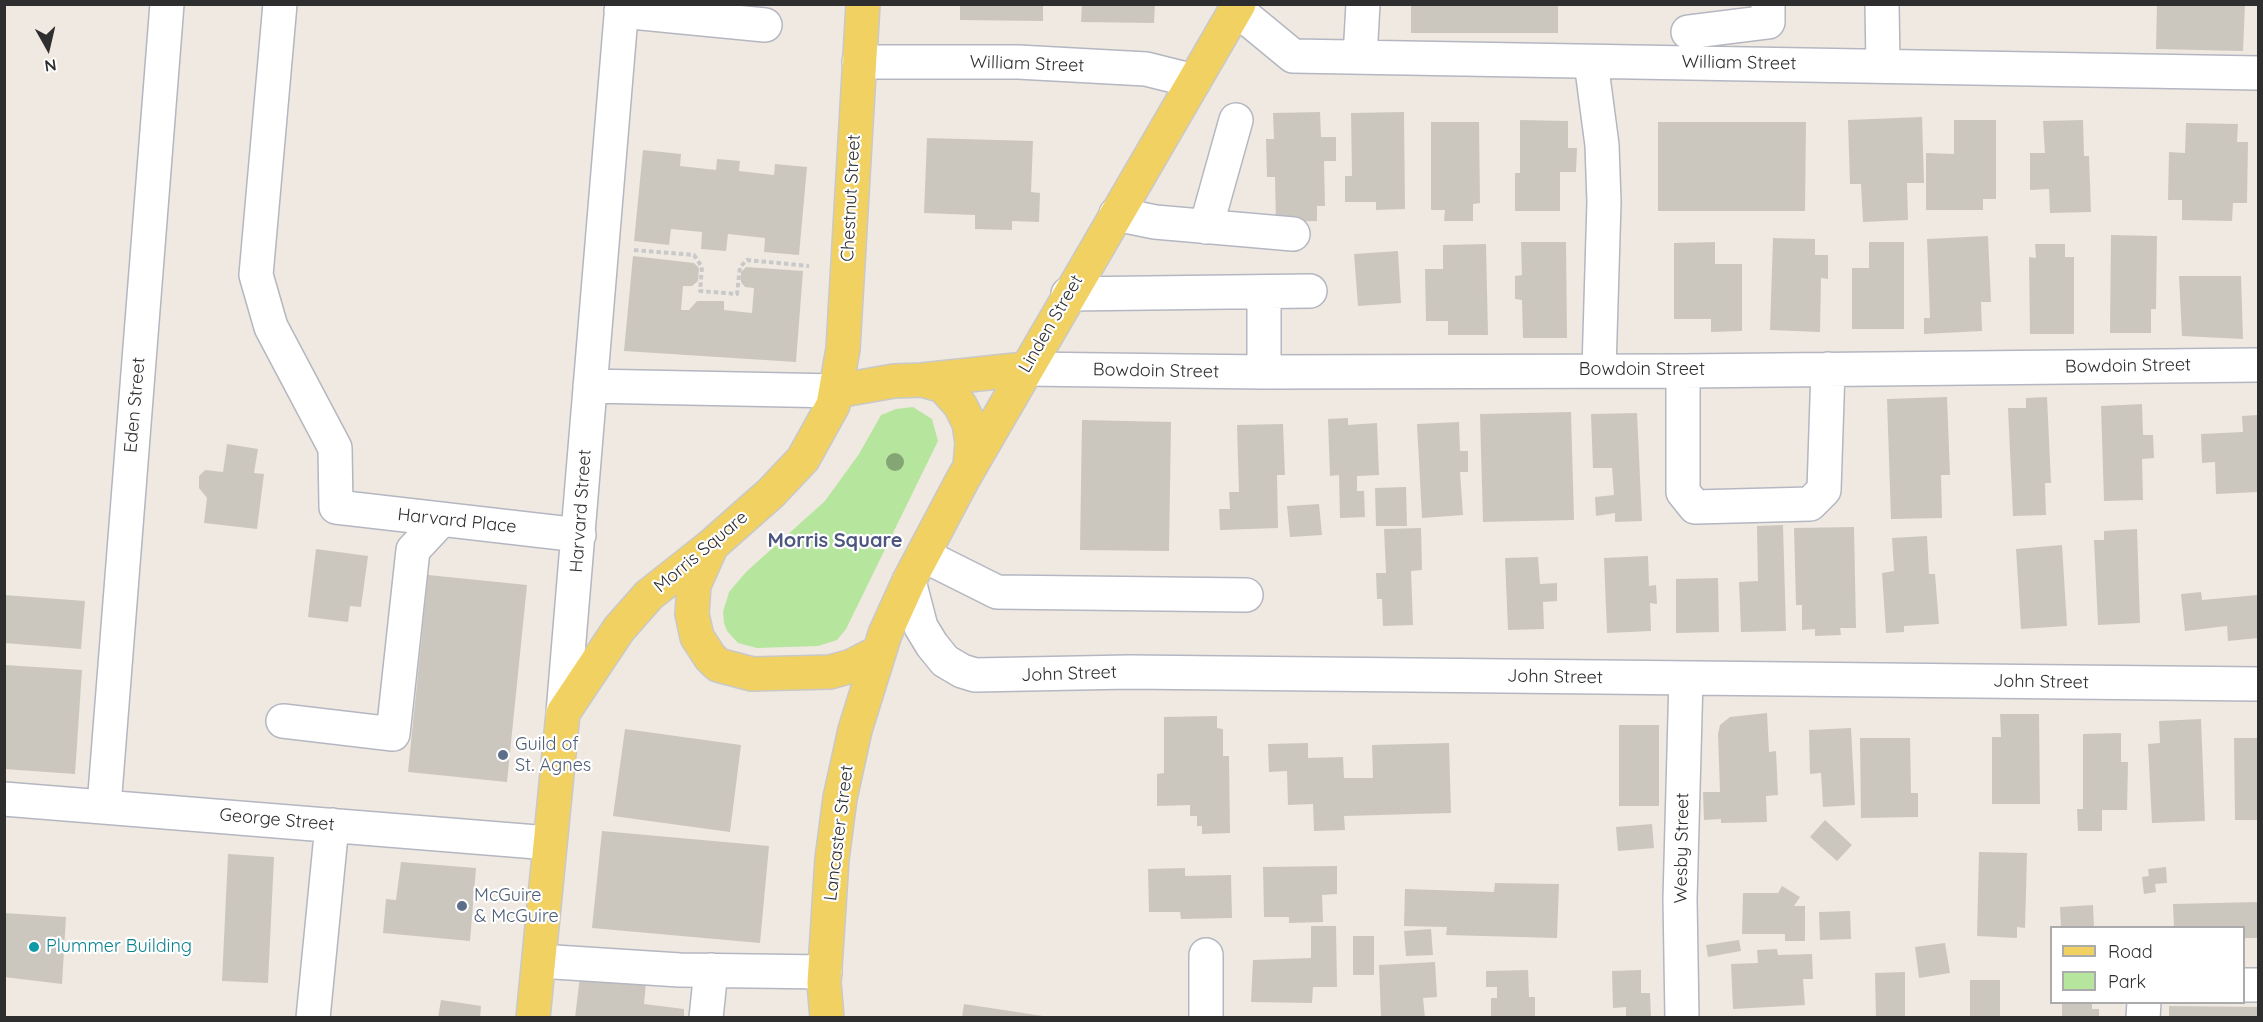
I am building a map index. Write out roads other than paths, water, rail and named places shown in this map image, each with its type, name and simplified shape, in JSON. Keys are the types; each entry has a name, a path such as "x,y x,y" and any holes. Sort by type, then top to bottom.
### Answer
{"main road":[{"name":"Chestnut Street","path":"837,391 843,349 863,4"},
{"name":"Linden Street","path":"879,652 916,568 970,467 1068,294 1238,7"},
{"path":"837,391 894,381 1025,369"},
{"path":"922,380 943,386 960,405 969,423 972,443 970,467"},
{"path":"823,425 848,402 870,387"},
{"name":"Morris Square","path":"563,713 619,629 649,596 711,546 803,459 823,425 837,391"},
{"path":"711,546 694,585 693,614 698,637 718,665 752,674 830,672 852,666 879,652"},
{"name":"Lancaster Street","path":"827,1017 825,972 832,859 840,798 853,736 879,652"},
{"name":"Harvard Street","path":"533,1017 563,713"}],"street":[{"name":"Eden Street","path":"104,806 167,4"},
{"name":"Harvard Place","path":"280,4 256,275 271,327 335,448 336,507 579,535"},
{"path":"1360,57 1363,4"},
{"path":"1687,33 1768,22 1768,4"},
{"path":"1882,4 1883,65"},
{"name":"William Street","path":"1238,7 1293,56 1591,62 1687,33 1883,65 2259,73"},
{"path":"622,8 765,26"},
{"name":"Harvard Street","path":"563,713 622,8"},
{"name":"William Street","path":"859,62 1018,62 1136,68 1194,81"},
{"path":"1591,62 1602,145 1604,202 1599,369"},
{"path":"1206,227 1236,120"},
{"path":"1116,214 1155,222 1293,234"},
{"path":"1068,294 1310,291"},
{"path":"1264,292 1264,372"},
{"name":"Bowdoin Street","path":"1025,369 1264,372 2259,365"},
{"path":"1683,370 1683,492 1695,507 1810,504 1824,490 1828,369"},
{"path":"590,386 837,391"},
{"path":"282,721 393,734 413,550 442,519"},
{"path":"916,568 998,592 1246,595"},
{"name":"John Street","path":"916,568 921,627 945,661 962,671 975,675 1129,672 2259,684"},
{"name":"Wesby Street","path":"1682,1017 1680,899 1686,678"},
{"name":"George Street","path":"4,799 549,843"},
{"path":"313,1017 332,825"},
{"path":"1206,955 1206,1017"},
{"path":"539,961 636,969 825,972"},
{"path":"706,1017 711,970"}],"place":[{"name":"Guild of St. Agnes","path":"503,755"},
{"name":"McGuire & McGuire","path":"462,906"},
{"name":"Plummer Building","path":"34,947"}],"district":[{"name":"Morris Square","path":"835,541"}]}
